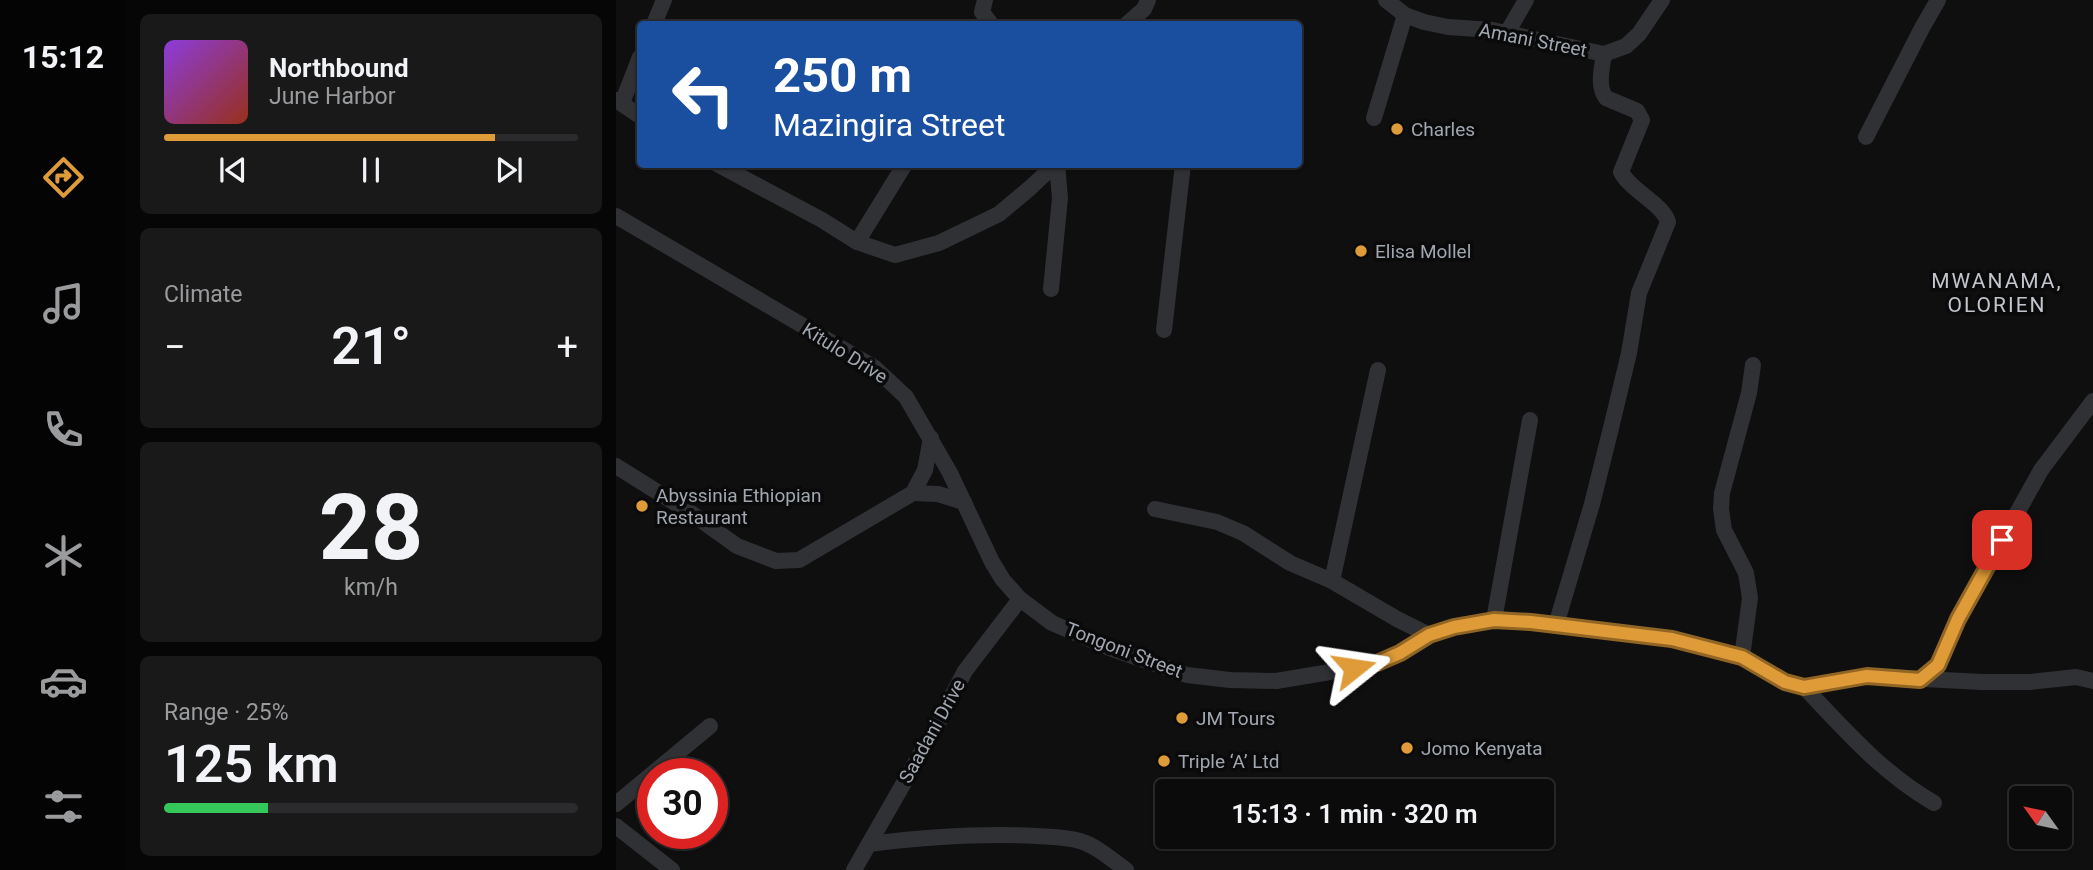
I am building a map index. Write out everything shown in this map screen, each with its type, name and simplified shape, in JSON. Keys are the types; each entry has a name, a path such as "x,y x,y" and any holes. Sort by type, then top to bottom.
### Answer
{"street":[{"path":"655,21 664,0"},
{"path":"985,0 982,12 987,21"},
{"path":"1130,21 1144,9 1148,0"},
{"name":"Amani Street","path":"1386,0 1405,15 1424,22 1507,33 1604,54 1626,46 1639,34 1662,0"},
{"path":"1507,33 1526,0"},
{"path":"1866,137 1938,0"},
{"path":"1374,118 1405,15"},
{"path":"1556,625 1592,505 1629,353 1639,293 1668,222 1664,213 1625,180 1620,172 1642,120 1637,111 1602,94 1604,54"},
{"path":"637,63 619,101 637,114"},
{"path":"724,168 822,220 857,242 895,255 939,243 999,214 1048,168"},
{"path":"857,242 903,168"},
{"path":"1051,289 1060,198 1057,168"},
{"path":"1164,330 1183,168"},
{"name":"Kitulo Drive","path":"616,216 875,368 906,397 964,502 992,562 1003,580 1020,598"},
{"path":"1742,657 1751,598 1746,573 1724,530 1721,509 1722,493 1749,393 1753,365"},
{"path":"1332,581 1378,370"},
{"path":"1920,680 1938,665 1958,619 2041,470 2093,401"},
{"path":"1494,620 1530,420"},
{"path":"616,466 691,513 737,546 776,562 799,560 913,493 925,470 930,438"},
{"path":"913,493 938,494 964,502"},
{"path":"1155,509 1217,522 1243,533 1290,563 1332,581 1429,635"},
{"name":"Tongoni Street","path":"1020,598 1052,623 1112,649 1187,675 1230,680 1276,681 1377,663 1429,635 1454,627 1494,620 1672,639 1742,657 1785,682 1804,687"},
{"name":"Saadani Drive","path":"855,870 965,671 1020,598"},
{"path":"1804,687 1867,676 2030,682 2076,677 2093,681"},
{"path":"1804,687 1878,764 1905,786 1934,803"},
{"path":"616,804 710,726"},
{"path":"616,826 672,870"},
{"path":"869,844 937,836 1018,835 1058,838 1080,841 1100,851 1126,870"}],"place":[{"name":"Charles","path":"1397,129"},
{"name":"Elisa Mollel","path":"1361,251"},
{"name":"Abyssinia Ethiopian Restaurant","path":"642,506"},
{"name":"JM Tours","path":"1182,718"},
{"name":"Jomo Kenyata","path":"1407,748"},
{"name":"Triple ‘A’ Ltd","path":"1164,761"}],"district":[{"name":"MWANAMA, OLORIEN","path":"1997,293"}],"route":[{"path":"1354,668 1377,663 1400,653 1429,635 1454,627 1494,620 1672,639 1742,657 1785,682 1804,687 1867,676 1920,680 1938,665 1958,619 2002,540"}]}
